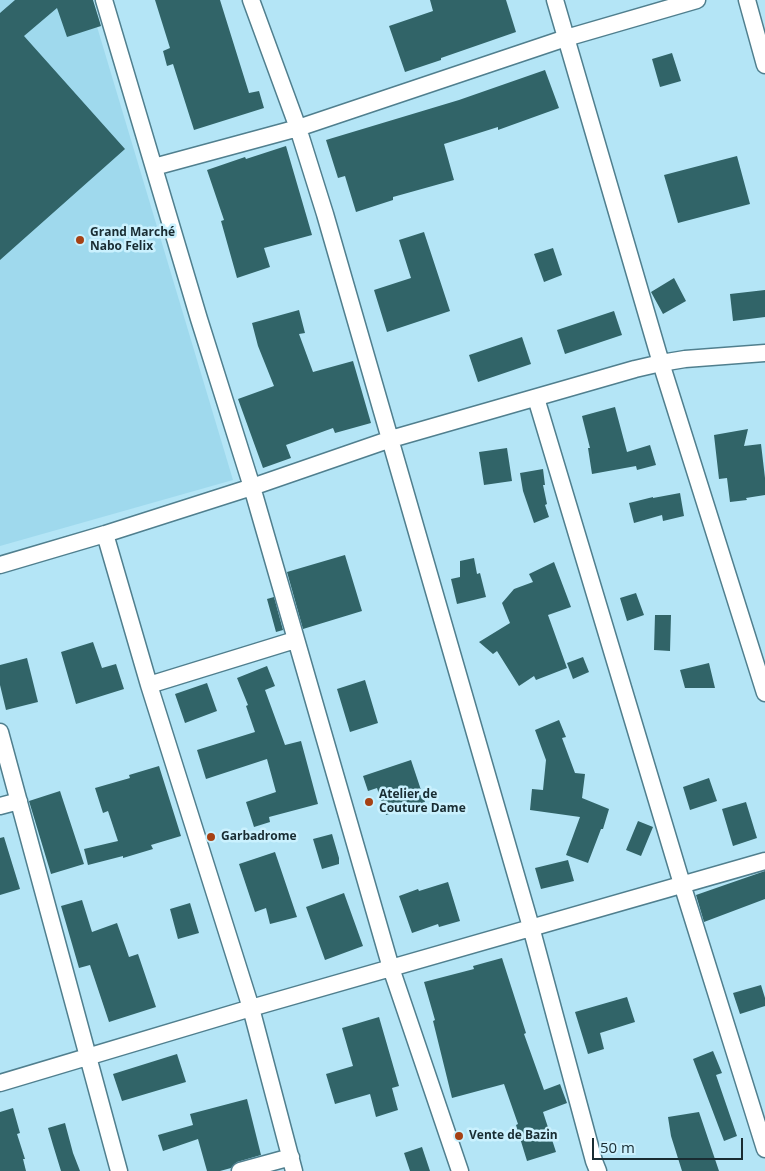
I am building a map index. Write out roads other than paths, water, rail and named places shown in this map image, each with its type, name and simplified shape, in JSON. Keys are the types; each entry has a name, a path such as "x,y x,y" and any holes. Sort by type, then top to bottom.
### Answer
{"street":[{"path":"104,0 199,319 252,487 391,968 460,1171"},
{"path":"251,0 298,128 392,439 532,927 598,1171"},
{"path":"554,0 660,363 765,693"},
{"path":"154,167 298,128 566,38 697,0"},
{"path":"747,0 765,65"},
{"path":"0,565 252,487 392,439 660,363 724,355 765,353"},
{"path":"536,398 682,884 765,1149"},
{"path":"104,534 149,685 251,1008 293,1164 240,1171"},
{"path":"149,685 295,640"},
{"path":"0,732 119,1171"},
{"path":"0,806 19,801"},
{"path":"0,1083 251,1008 765,861"}],"place":[{"name":"Grand Marché Nabo Felix","path":"80,240"},
{"name":"Atelier de Couture Dame","path":"369,802"},
{"name":"Garbadrome","path":"211,837"},
{"name":"Vente de Bazin","path":"459,1136"}]}
